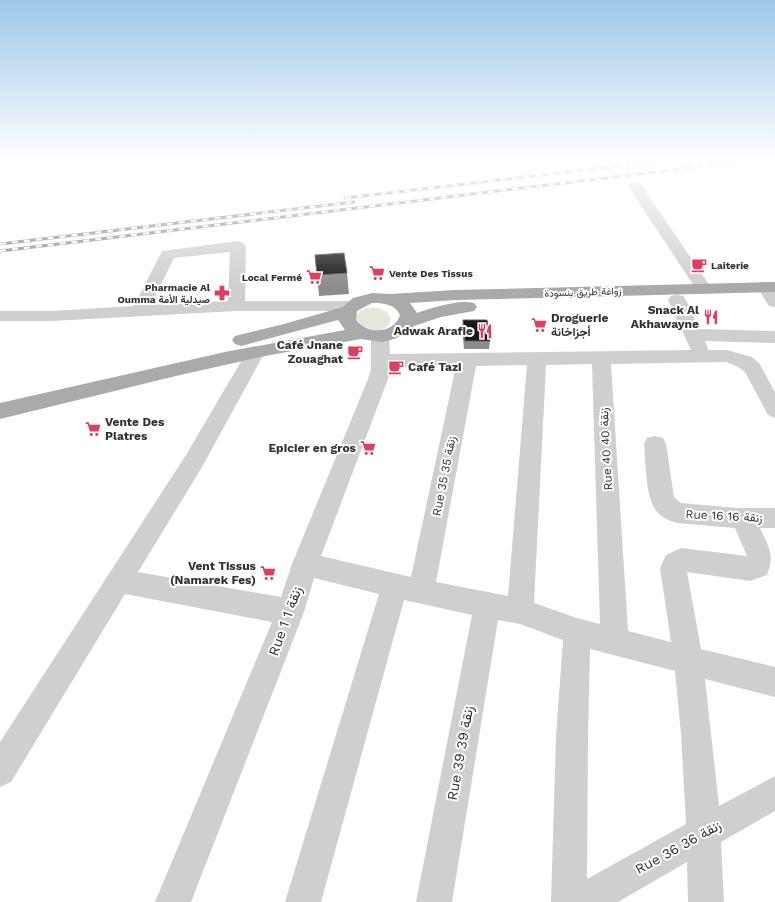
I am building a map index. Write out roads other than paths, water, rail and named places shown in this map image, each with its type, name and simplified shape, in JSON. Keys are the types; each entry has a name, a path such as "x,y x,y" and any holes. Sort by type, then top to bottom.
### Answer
{"main road":[{"name":"زواغة طريق بنسودة","path":"391,299 456,295 704,289 772,294"},
{"name":"زواغة طريق بنسودة","path":"408,322 438,312 471,307 677,300 772,294"},
{"path":"0,397 287,329 351,308 359,302 372,298 391,299 400,303 409,315 408,322 403,328 374,344 299,342 0,411"},
{"path":"351,308 347,317 349,323 354,329 374,344"}],"street":[{"path":"645,202 704,289"},
{"path":"140,311 168,254 238,246 236,306"},
{"path":"677,300 703,356"},
{"path":"0,316 52,316 236,306 351,308"},
{"path":"693,335 775,337"},
{"path":"374,344 467,361 727,356 745,362 752,368 769,389 775,410"},
{"name":"Rue 1 زنقة 1","path":"173,902 290,612 305,564 378,379 381,369 374,344"},
{"path":"0,771 194,461 256,352"},
{"name":"Rue 40 زنقة 40","path":"601,358 615,641"},
{"path":"520,611 537,360"},
{"name":"Rue 35 زنقة 35","path":"304,902 408,588 467,361"},
{"name":"Rue 16 زنقة 16","path":"655,444 662,499 664,504 670,509 677,513 743,518 775,518"},
{"path":"706,902 704,833 689,660 673,568 675,563 681,560 750,569 758,567 760,561 767,554 743,518"},
{"path":"305,564 408,588 520,611 577,632 775,682"},
{"path":"118,581 290,612"},
{"name":"Rue 39 زنقة 39","path":"434,902 487,605"},
{"path":"569,902 572,736 577,632"},
{"name":"Rue 36 زنقة 36","path":"582,902 775,793"}],"railway":[{"path":"0,244 353,202"},
{"path":"0,251 406,202"}],"place":[{"name":"Laiterie","path":"699,265"},
{"name":"Vente Des Tissus","path":"377,273"},
{"name":"Local Fermé","path":"314,277"},
{"name":"Pharmacie Al Oumma صيدلية الأمة","path":"222,293"},
{"name":"Snack Al Akhawayne","path":"711,317"},
{"name":"Droguerie أجزاخانة","path":"539,325"},
{"name":"Adwak Arafie","path":"485,331"},
{"name":"Café Jnane Zouaghat","path":"355,352"},
{"name":"Café Tazi","path":"396,367"},
{"name":"Vente Des Platres","path":"93,429"},
{"name":"Epicier en gros","path":"368,448"},
{"name":"Vent Tissus (Namarek Fes)","path":"268,573"}]}
